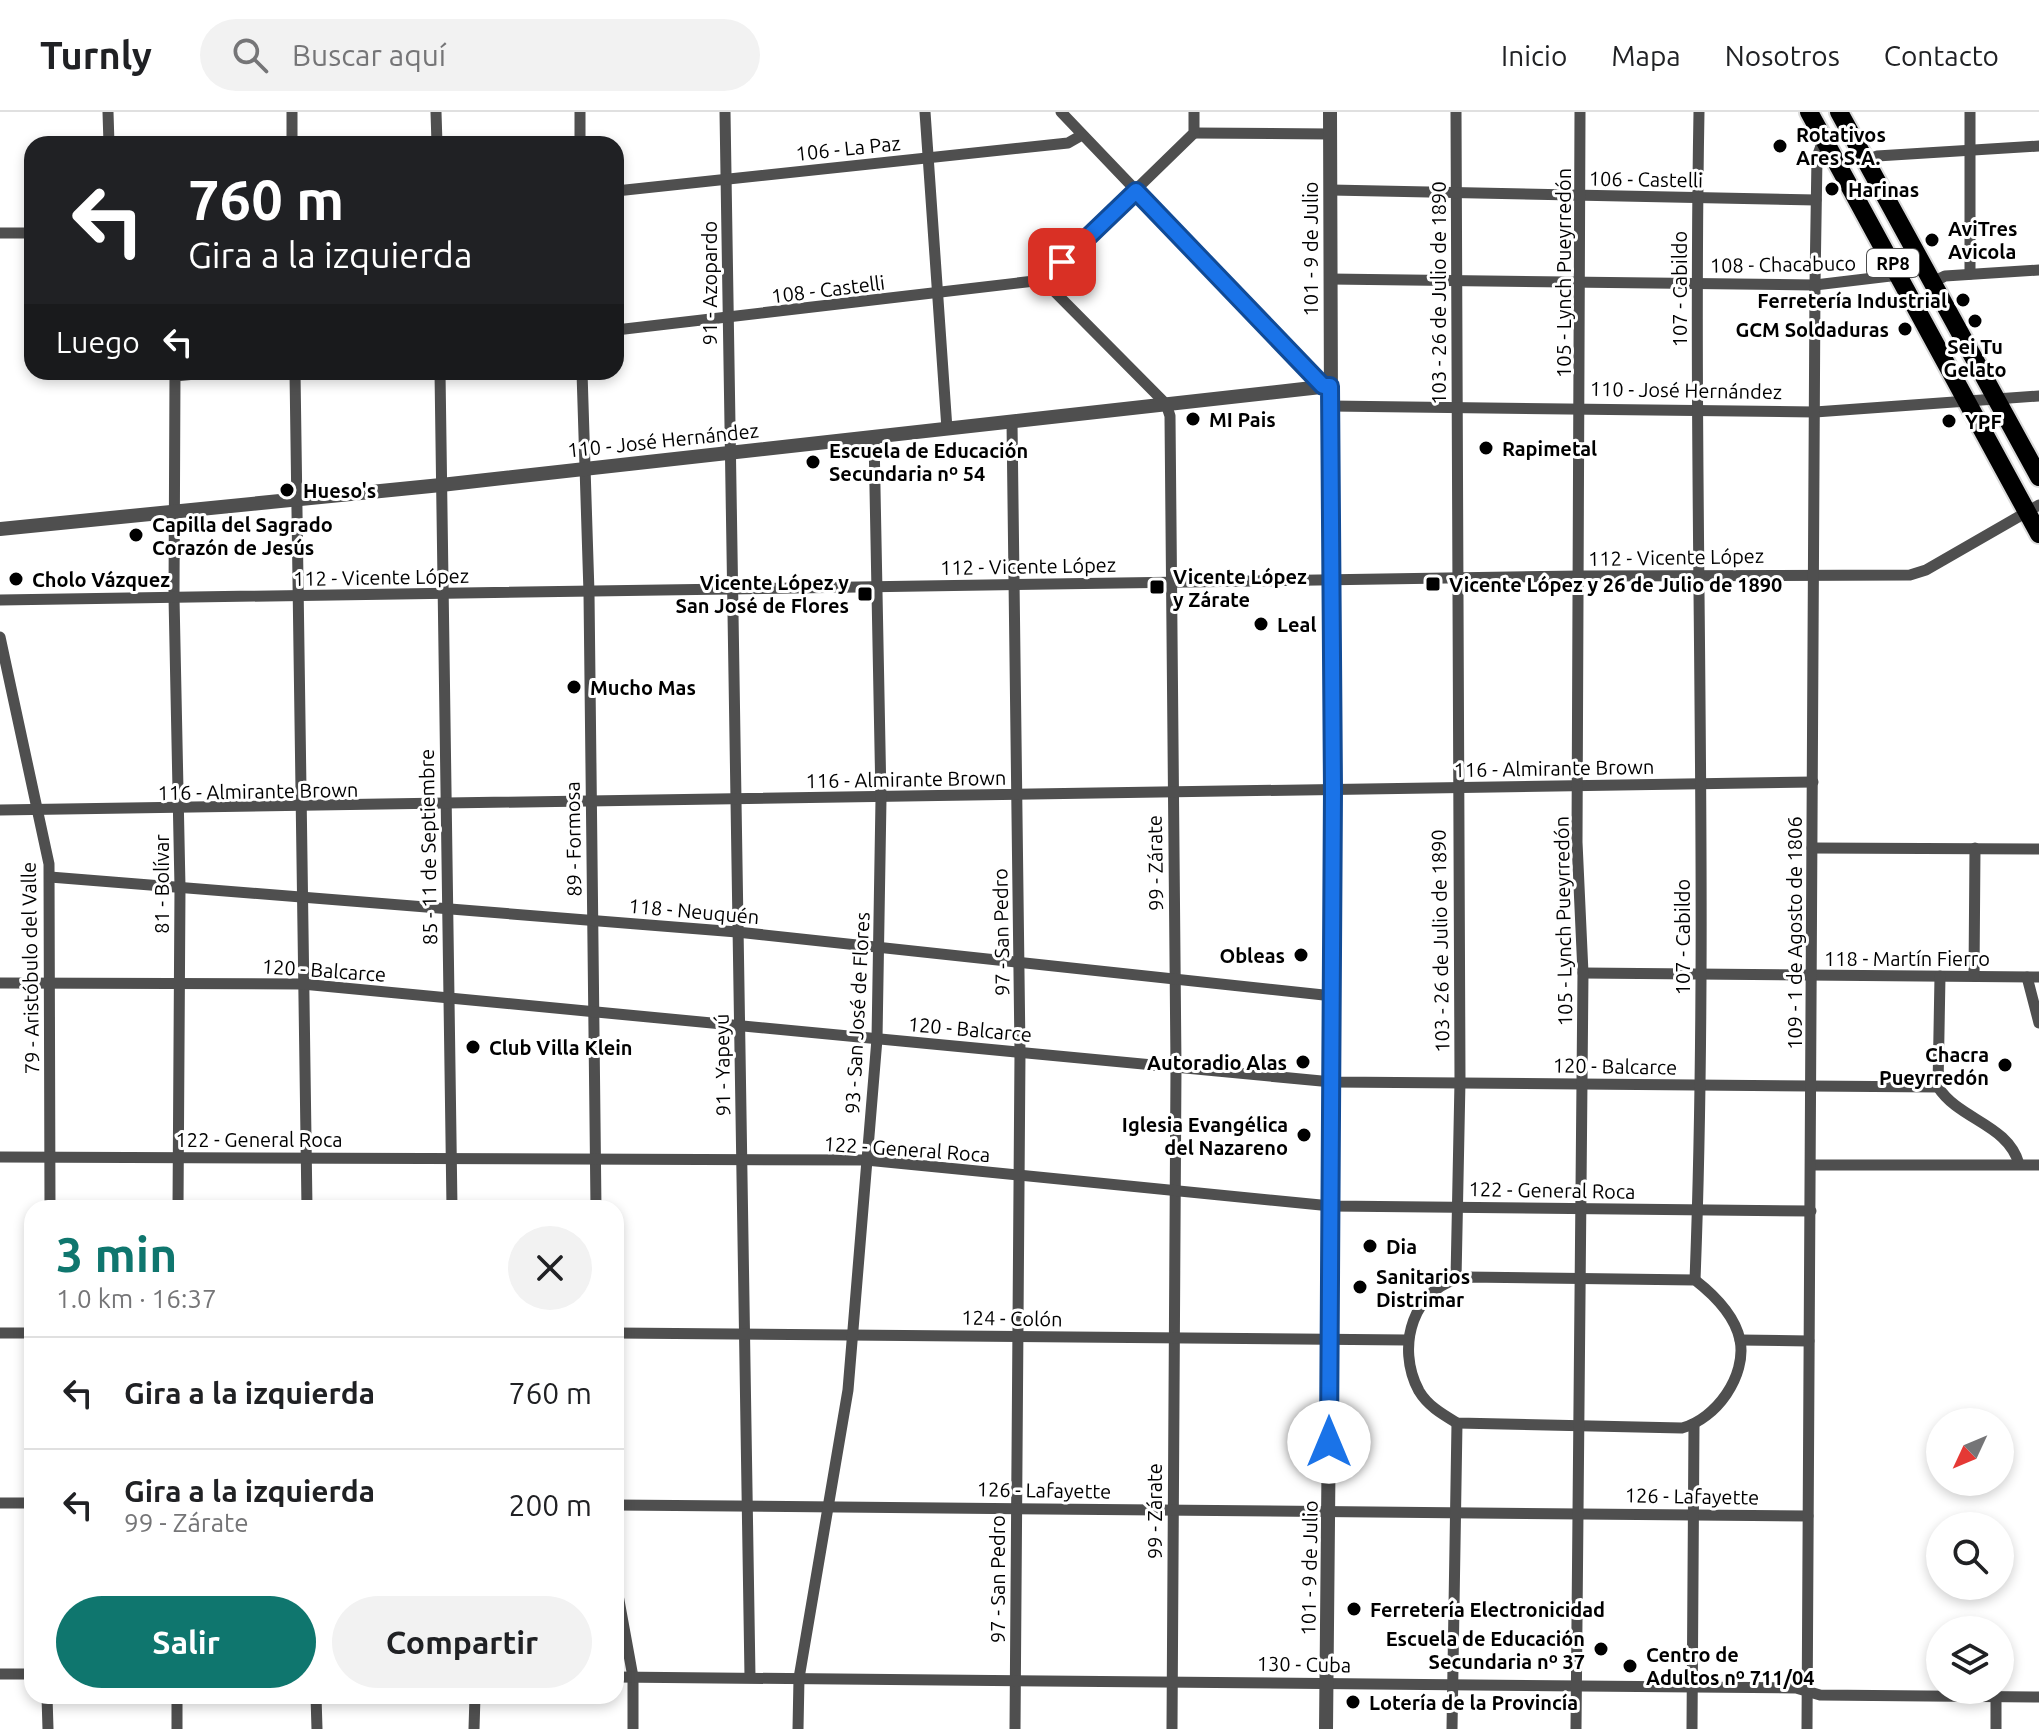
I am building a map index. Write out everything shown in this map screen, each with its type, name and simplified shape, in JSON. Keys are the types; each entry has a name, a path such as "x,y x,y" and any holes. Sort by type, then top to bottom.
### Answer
{"main road":[{"name":"RP8","path":"1809,112 1969,403 2034,510 2039,534"},
{"name":"RP8","path":"1839,112 2039,477"}],"street":[{"path":"108,112 109,136"},
{"path":"292,112 292,136"},
{"path":"436,112 437,136"},
{"path":"580,112 580,136"},
{"name":"91 - Azopardo","path":"725,112 730,453"},
{"path":"925,112 947,429"},
{"path":"1166,404 1043,280 1194,133 1194,112"},
{"name":"101 - 9 de Julio","path":"1326,1729 1333,996 1333,580 1331,406 1327,386 1330,112"},
{"name":"103 - 26 de Julio de 1890","path":"1456,112 1455,578 1460,1081 1456,1279"},
{"name":"105 - Lynch Pueyrredón","path":"1576,1729 1583,973 1577,842 1581,576 1580,112"},
{"name":"107 - Cabildo","path":"1695,1280 1700,973 1695,410 1699,112"},
{"path":"1970,112 1970,274"},
{"path":"1063,113 1327,386"},
{"path":"1194,133 1330,134"},
{"name":"106 - La Paz","path":"624,190 1068,143 1082,135"},
{"name":"109 - 1 de Agosto de 1806","path":"1807,1729 1815,285 1817,157 1824,138"},
{"path":"1865,161 1877,156 2039,146"},
{"name":"106 - Castelli","path":"1331,190 1816,200"},
{"path":"0,233 24,233"},
{"path":"1933,282 1939,277 2039,270"},
{"name":"108 - Chacabuco","path":"1330,279 1815,285 1899,275"},
{"name":"108 - Castelli","path":"624,329 1043,280"},
{"name":"81 - Bolívar","path":"175,380 173,512 180,887 178,1200"},
{"path":"295,380 307,1200"},
{"name":"85 - 11 de Septiembre","path":"440,380 452,1200"},
{"name":"89 - Formosa","path":"582,380 589,593 596,1200"},
{"name":"110 - José Hernández","path":"0,529 441,485 1327,386"},
{"name":"110 - José Hernández","path":"1331,406 1815,412 2039,396"},
{"name":"99 - Zárate","path":"1166,404 1170,416 1169,582 1176,1067 1172,1729"},
{"name":"97 - San Pedro","path":"1012,422 1020,1052 1015,1729"},
{"name":"93 - San José de Flores","path":"798,1729 799,1678 846,1406 877,1039 881,948 881,799 874,437"},
{"name":"91 - Yapeyú","path":"730,453 750,1677"},
{"name":"112 - Vicente López","path":"0,600 1917,573 2034,510"},
{"name":"79 - Aristóbulo del Valle","path":"0,637 50,877 50,1200"},
{"name":"116 - Almirante Brown","path":"0,810 446,806 1813,782"},
{"path":"1812,848 2039,849"},
{"path":"1974,976 1975,848"},
{"name":"118 - Neuquén","path":"50,877 737,932 1333,996"},
{"name":"118 - Martín Fierro","path":"1583,973 2033,977"},
{"path":"1940,976 1938,1087 1947,1098 2007,1139 2014,1147 2019,1164"},
{"path":"2033,977 2039,1023"},
{"name":"120 - Balcarce","path":"0,983 302,984 1332,1082 1938,1087"},
{"name":"122 - General Roca","path":"0,1157 866,1160 1331,1206 1811,1211"},
{"path":"1811,1165 2039,1165"},
{"path":"1456,1279 1581,1279 1695,1280 1721,1305 1740,1340 1729,1388 1714,1409 1694,1425 1579,1427 1457,1423 1430,1405 1420,1393 1410,1365 1407,1340 1425,1302 1456,1279"},
{"path":"0,1333 24,1333"},
{"name":"124 - Colón","path":"624,1333 1407,1340"},
{"path":"1740,1340 1809,1341"},
{"path":"1452,1729 1457,1423"},
{"path":"1692,1729 1694,1425"},
{"path":"0,1503 24,1503"},
{"name":"126 - Lafayette","path":"624,1505 1808,1516"},
{"path":"624,1630 633,1677 633,1729"},
{"path":"0,1674 24,1674"},
{"name":"130 - Cuba","path":"624,1677 1796,1688 1820,1695 1926,1696"},
{"name":"130 - Cuba","path":"2014,1697 2039,1697"},
{"path":"47,1704 48,1729"},
{"path":"177,1704 177,1729"},
{"path":"316,1704 317,1729"},
{"path":"474,1729 475,1704"},
{"path":"1996,1704 1996,1729"}],"place":[{"name":"Rotativos Ares S.A.","path":"1780,146"},
{"name":"Harinas","path":"1832,189"},
{"name":"AviTres Avicola","path":"1932,240"},
{"name":"Ferretería Industrial","path":"1963,300"},
{"name":"Sei Tu Gelato","path":"1975,321"},
{"name":"GCM Soldaduras","path":"1905,329"},
{"name":"MI Pais","path":"1193,419"},
{"name":"YPF","path":"1949,421"},
{"name":"Rapimetal","path":"1486,448"},
{"name":"Escuela de Educación Secundaria nº 54","path":"813,462"},
{"name":"Hueso's","path":"287,490"},
{"name":"Capilla del Sagrado Corazón de Jesús","path":"136,535"},
{"name":"Cholo Vázquez","path":"16,579"},
{"name":"Vicente López y 26 de Julio de 1890","path":"1433,584"},
{"name":"Vicente López y Zárate","path":"1157,587"},
{"name":"Vicente López y San José de Flores","path":"865,594"},
{"name":"Leal","path":"1261,624"},
{"name":"Mucho Mas","path":"574,687"},
{"name":"Obleas","path":"1301,955"},
{"name":"Club Villa Klein","path":"473,1047"},
{"name":"Autoradio Alas","path":"1303,1062"},
{"name":"Chacra Pueyrredón","path":"2005,1065"},
{"name":"Iglesia Evangélica del Nazareno","path":"1304,1135"},
{"name":"Dia","path":"1370,1246"},
{"name":"Sanitarios Distrimar","path":"1360,1287"},
{"name":"Ferretería Electronicidad","path":"1354,1609"},
{"name":"Escuela de Educación Secundaria nº 37","path":"1601,1649"},
{"name":"Centro de Adultos nº 711/04","path":"1630,1666"},
{"name":"Lotería de la Provincía","path":"1353,1702"}],"route":[{"path":"1062,262 1136,191 1323,386 1330,386 1333,790 1329,1442"}]}
